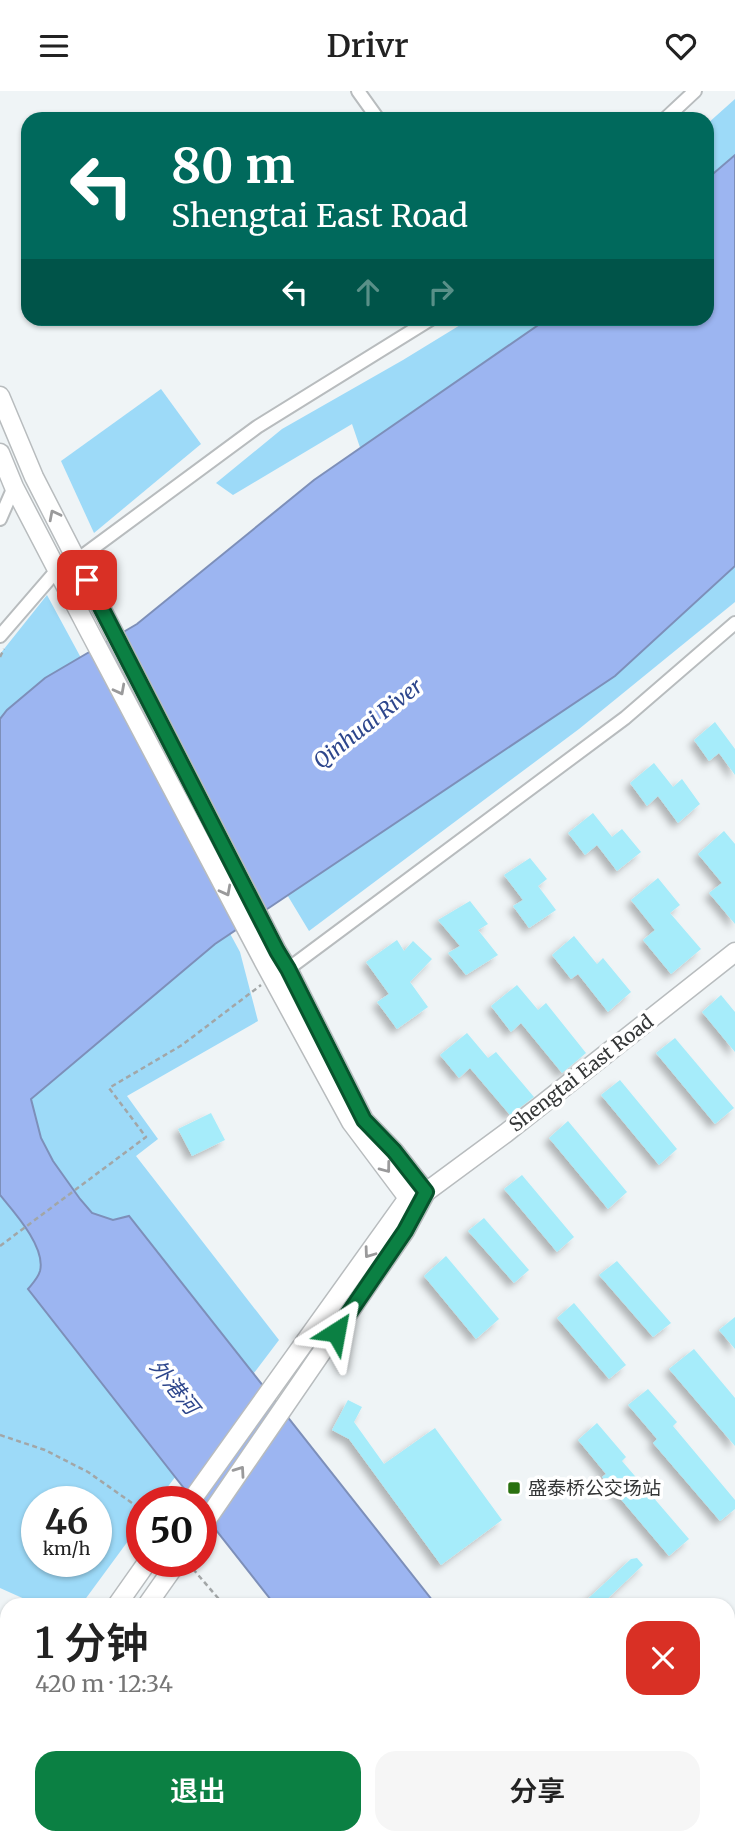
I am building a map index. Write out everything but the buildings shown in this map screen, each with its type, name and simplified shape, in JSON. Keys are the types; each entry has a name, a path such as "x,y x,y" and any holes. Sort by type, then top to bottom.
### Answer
{"main road":[{"path":"0,396 34,477 108,619 351,1122 408,1198 202,1486"},
{"path":"0,453 14,487 88,629 364,1120 394,1151 426,1192"},
{"name":"Shengtai East Road","path":"408,1198 426,1192 506,1133 735,952"},
{"name":"Shengtai East Road","path":"217,1505 405,1231 426,1192"},
{"path":"122,1598 137,1577"},
{"path":"152,1598 167,1577"}],"street":[{"path":"358,91 373,112"},
{"path":"672,112 695,91"},
{"path":"77,560 257,427 420,326"},
{"path":"0,519 14,487"},
{"path":"0,636 57,570"},
{"path":"275,964 625,718 735,624"}],"path":[{"path":"0,1246 146,1137 109,1088 183,1045 275,964"},
{"path":"0,1435 45,1450 88,1472 126,1499"},
{"path":"200,1577 218,1598"}],"shaded area":[{"path":"735,99 735,602 579,729 309,931 280,883 463,749 352,424 233,495 216,483 282,429 459,326 714,326 714,118"},
{"path":"161,389 201,444 94,533 61,461"},
{"path":"47,595 240,952 258,1021 127,1096 158,1139 136,1156 279,1340 168,1486 126,1486 126,1544 112,1563 112,1486 21,1486 21,1577 102,1577 86,1598 22,1598 0,1588 0,654"}],"water":[{"path":"735,155 735,566 615,676 215,944 31,1099 41,1138 53,1161 80,1199 92,1213 113,1220 129,1216 430,1598 269,1598 217,1531 217,1486 182,1486 28,1289 40,1271 38,1251 28,1230 0,1195 0,719 45,678 137,624 314,480 537,326 714,326 714,173"}],"place":[{"name":"盛泰桥公交场站","path":"514,1488"}],"route":[{"path":"87,580 364,1120 394,1151 426,1192 405,1231 336,1332"}],"water label":[{"name":"Qinhuai River","path":"368,724"},
{"name":"外港河","path":"174,1387"}]}
